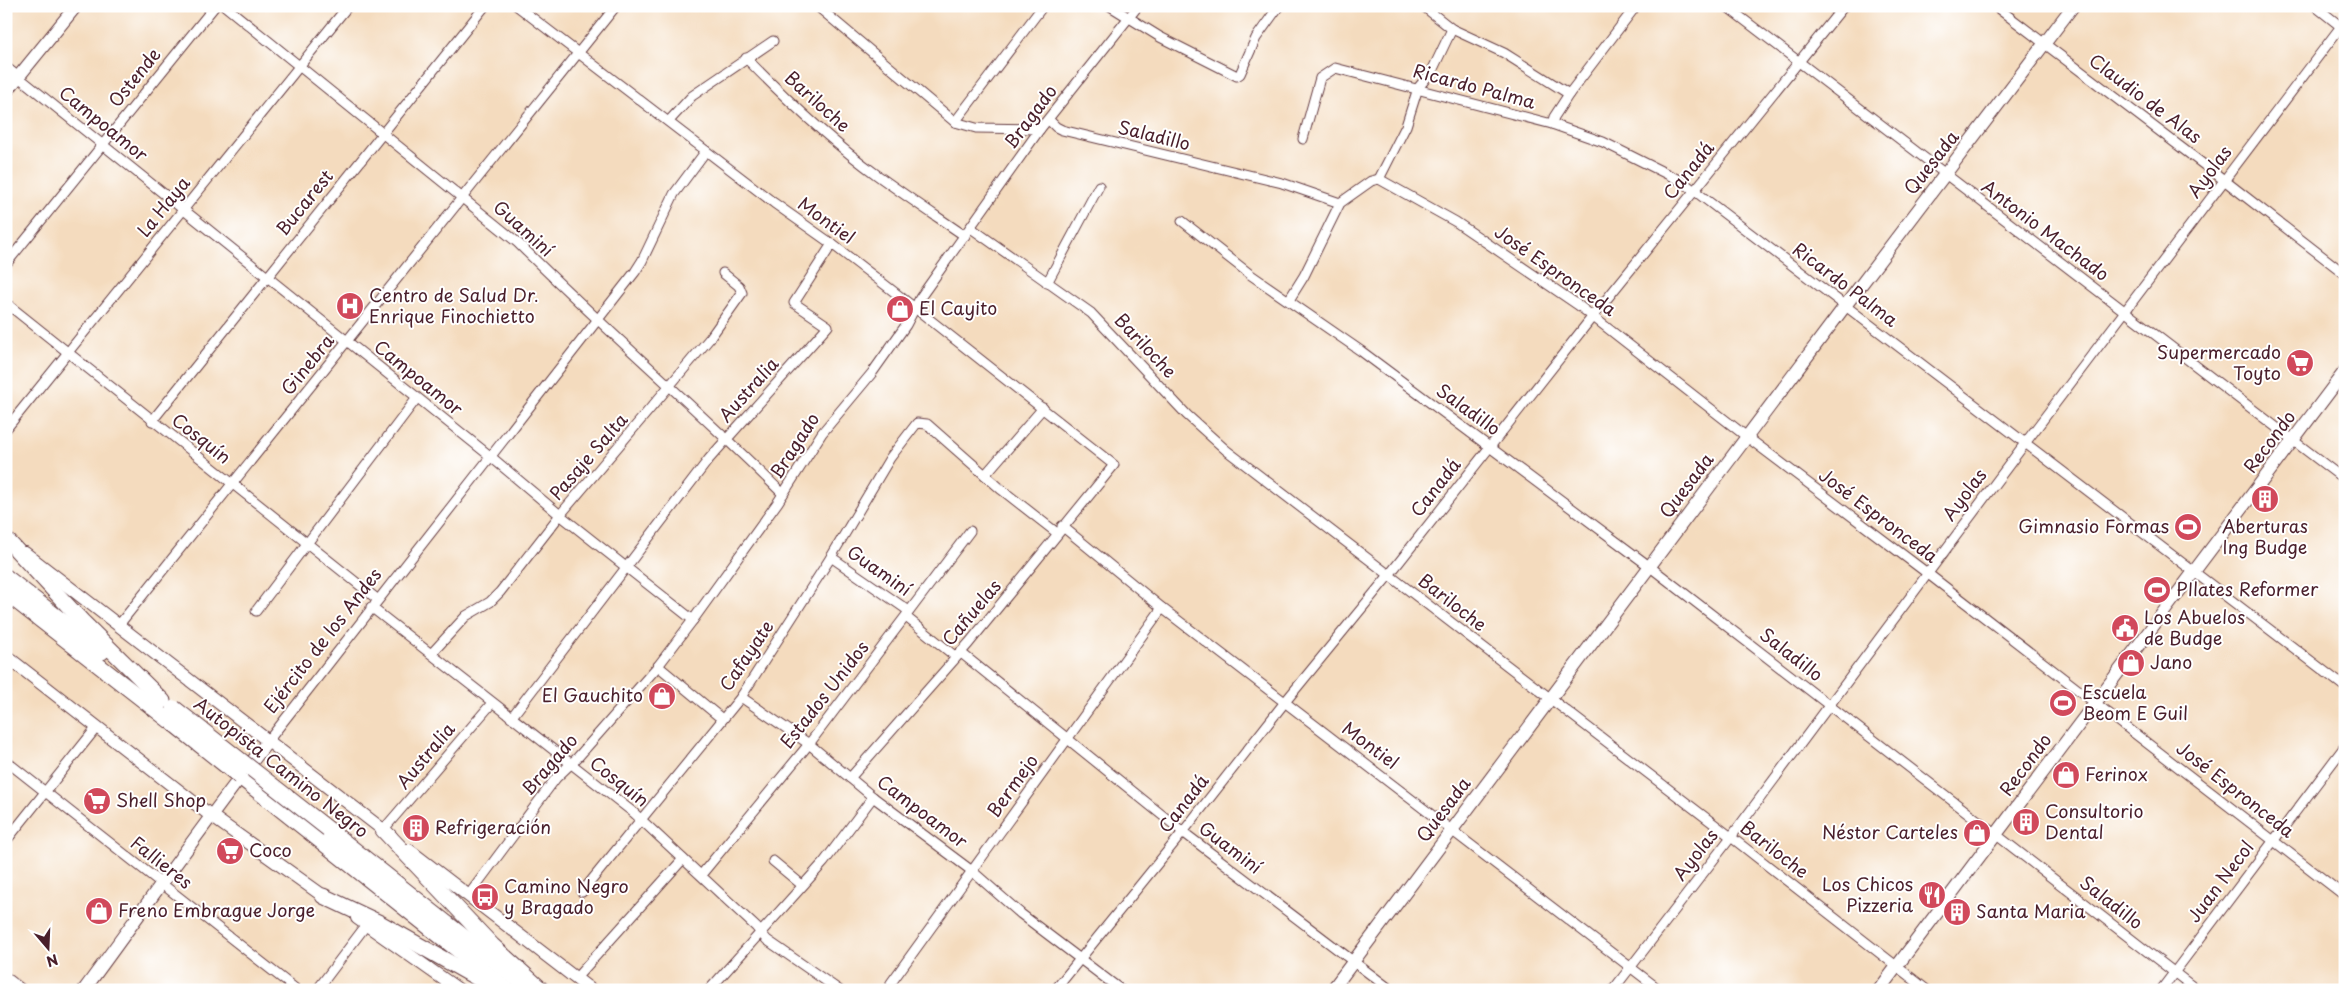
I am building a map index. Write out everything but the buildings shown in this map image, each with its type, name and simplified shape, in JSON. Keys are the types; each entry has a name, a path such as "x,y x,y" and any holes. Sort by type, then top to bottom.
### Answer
{"highway":[{"path":"8,541 82,621 169,710"},
{"name":"Autopista Camino Negro","path":"6,577 325,835 508,990"},
{"name":"Autopista Camino Negro","path":"6,593 107,673 169,710"},
{"path":"6,607 107,673"},
{"path":"383,830 492,945 542,990"},
{"name":"Autopista Camino Negro","path":"325,835 531,990"},
{"path":"323,896 380,923 497,990"}],"street":[{"path":"6,92 76,6"},
{"name":"Ostende","path":"6,264 215,6"},
{"name":"Guaminí","path":"224,6 518,243 728,438 783,494"},
{"name":"La Haya","path":"6,429 348,6"},
{"name":"Bucarest","path":"152,421 485,6"},
{"name":"Montiel","path":"517,6 706,151 832,244 1114,465"},
{"name":"Ginebra","path":"118,626 463,199 616,6"},
{"path":"818,6 955,122 976,128 1040,129"},
{"path":"955,122 1043,6"},
{"path":"1110,6 1128,19 1237,76 1240,74 1256,38 1279,6"},
{"name":"Bragado","path":"468,896 556,778 571,765 658,666 694,620 783,494 822,433 872,373 906,325 920,298 966,236 1040,129 1138,6"},
{"path":"1552,124 1554,117 1569,94 1636,6"},
{"name":"Antonio Machado","path":"1726,6 1944,175 2345,480"},
{"name":"Canadá","path":"1055,990 1389,575 1489,445 1844,6"},
{"name":"Claudio de Alas","path":"1995,6 2345,274"},
{"name":"Quesada","path":"1332,990 1844,306 2074,6"},
{"path":"2315,6 2344,25"},
{"name":"Ricardo Palma","path":"1426,7 1452,29 1504,53 1569,94"},
{"name":"Ayolas","path":"1613,990 1731,837 2124,311 2344,25"},
{"path":"1289,300 1304,276 1340,203 1371,181 1379,179 1406,126 1418,88 1432,71 1452,29"},
{"path":"669,121 692,96 772,40"},
{"name":"Bariloche","path":"746,58 811,121 846,151 877,175 966,236"},
{"name":"Campoamor","path":"6,67 266,278 490,456 560,515 694,620"},
{"name":"Ricardo Palma","path":"1303,139 1320,78 1335,68 1552,124 1604,142 1695,190 1844,306 2026,442 2192,572 2345,686"},
{"name":"Saladillo","path":"1049,120 1062,130 1282,183 1340,203"},
{"name":"Ejército de los Andes","path":"84,990 210,815 370,607 642,261 674,194 706,151"},
{"name":"José Espronceda","path":"1379,179 1470,231 1593,316 1747,437 2345,896"},
{"path":"1047,282 1099,186"},
{"name":"Saladillo","path":"1182,221 1252,275 1361,351 1489,445 1649,566 2198,990"},
{"name":"Bariloche","path":"971,228 1091,313 1212,438 1927,990"},
{"name":"Australia","path":"511,718 708,459 828,326 794,303 832,244"},
{"name":"Pasaje Salta","path":"432,653 466,616 490,602 500,592 560,515 710,338 742,293 739,286 723,273"},
{"name":"Cosquín","path":"6,303 377,599"},
{"name":"Recondo","path":"1879,990 2345,371"},
{"path":"256,611 306,542 417,398"},
{"path":"984,475 1043,408"},
{"name":"Montiel","path":"917,423 927,424 984,475 1060,530 1452,828 1660,990"},
{"name":"Cafayate","path":"582,892 741,697 831,557 890,458 917,423"},
{"name":"Cañuelas","path":"850,778 958,654 1114,465"},
{"name":"Estados Unidos","path":"701,875 809,744 970,531"},
{"path":"8,541 50,571 118,626 591,990"},
{"name":"Guaminí","path":"831,557 907,614 1183,832 1391,990"},
{"name":"Cosquín","path":"370,607 432,653 511,718 642,820 767,940 836,989"},
{"name":"Bermejo","path":"892,984 972,870 1162,608"},
{"path":"6,656 210,815 458,990"},
{"path":"658,666 722,719"},
{"name":"Campoamor","path":"741,697 809,744 873,797 972,870 1022,914 1121,990"},
{"name":"Australia","path":"383,830 492,702"},
{"path":"6,841 97,727"},
{"name":"Juan Necol","path":"2160,990 2345,746"},
{"name":"Fallieres","path":"6,761 296,990"},
{"path":"709,990 840,843 873,797"},
{"path":"576,978 683,859"},
{"path":"773,861 802,886"},
{"path":"317,990 367,924"},
{"path":"6,977 23,990"}],"place":[{"name":"Centro de Salud Dr. Enrique Finochietto","path":"350,306"},
{"name":"El Cayito","path":"900,309"},
{"name":"Supermercado Toyto","path":"2300,363"},
{"name":"Aberturas Ing Budge","path":"2265,499"},
{"name":"Gimnasio Formas","path":"2188,527"},
{"name":"PIlates Reformer","path":"2157,590"},
{"name":"Los Abuelos de Budge","path":"2125,628"},
{"name":"Jano","path":"2131,663"},
{"name":"El Gauchito","path":"662,696"},
{"name":"Escuela Beom E Guil","path":"2063,703"},
{"name":"Ferinox","path":"2066,775"},
{"name":"Shell Shop","path":"97,801"},
{"name":"Consultorio Dental","path":"2026,822"},
{"name":"Refrigeración","path":"416,828"},
{"name":"Néstor Carteles","path":"1977,833"},
{"name":"Coco","path":"230,851"},
{"name":"Los Chicos Pizzeria","path":"1932,895"},
{"name":"Camino Negro y Bragado","path":"485,897"},
{"name":"Freno Embrague Jorge","path":"99,911"},
{"name":"Santa Maria","path":"1957,912"}]}
